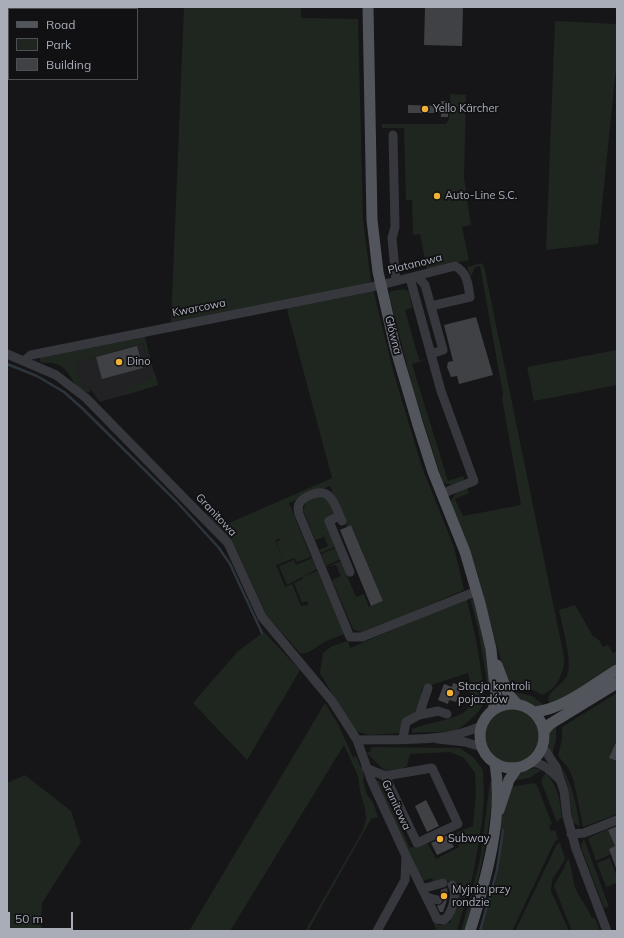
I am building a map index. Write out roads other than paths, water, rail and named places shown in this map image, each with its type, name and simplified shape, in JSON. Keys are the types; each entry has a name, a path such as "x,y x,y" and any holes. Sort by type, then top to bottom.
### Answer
{"main road":[{"name":"Główna","path":"368,7 372,220 380,285 408,392 441,494 465,552 477,590 491,649 508,694 516,703"},
{"name":"Główna","path":"491,649 496,697 493,710"},
{"path":"535,712 542,711 566,701 617,670"},
{"path":"545,730 535,712 527,706 516,703 504,704 488,714 481,726 482,747 495,763 505,767 517,768 532,762 543,748 545,730 550,724 617,683"},
{"path":"495,763 496,818"},
{"path":"470,931 484,884 496,818 509,780 517,768"}],"street":[{"path":"393,135 395,227 392,238 396,281"},
{"name":"Platanowa","path":"380,285 455,266 463,270 466,276 470,297 431,306"},
{"path":"414,277 425,285 443,350 431,354"},
{"path":"414,277 431,354 442,392 474,481 441,494"},
{"name":"Kwarcowa","path":"24,360 31,355 380,285"},
{"name":"Granitowa","path":"7,354 56,375 86,398 228,543 262,617 332,701 357,740 366,768 406,856 405,880 377,931"},
{"path":"350,572 329,521 340,519 331,498 326,493 318,493 302,500 298,506 299,514 350,637 362,637 477,590"},
{"path":"419,714 428,688"},
{"path":"403,738 406,722 419,714 438,711 447,714"},
{"path":"427,738 466,731 481,726"},
{"path":"357,740 427,738 466,742 482,747"},
{"path":"543,748 556,767 564,791 571,834 589,887 607,931"},
{"path":"532,762 547,768 560,780"},
{"path":"366,768 385,776 432,768 458,824 416,843 385,776"},
{"path":"571,834 584,833 617,820"},
{"path":"406,856 425,887 440,904 448,888 425,887"}],"waterway":[{"path":"7,364 37,376 64,392 177,502 219,548 230,564 262,633"},
{"path":"480,931 497,870 503,830"}],"place":[{"name":"Yello Kärcher","path":"425,109"},
{"name":"Auto-Line S.C.","path":"437,196"},
{"name":"Dino","path":"119,362"},
{"name":"Stacja kontroli pojazdów","path":"450,693"},
{"name":"Subway","path":"440,839"},
{"name":"Myjnia przy rondzie","path":"444,896"}]}
